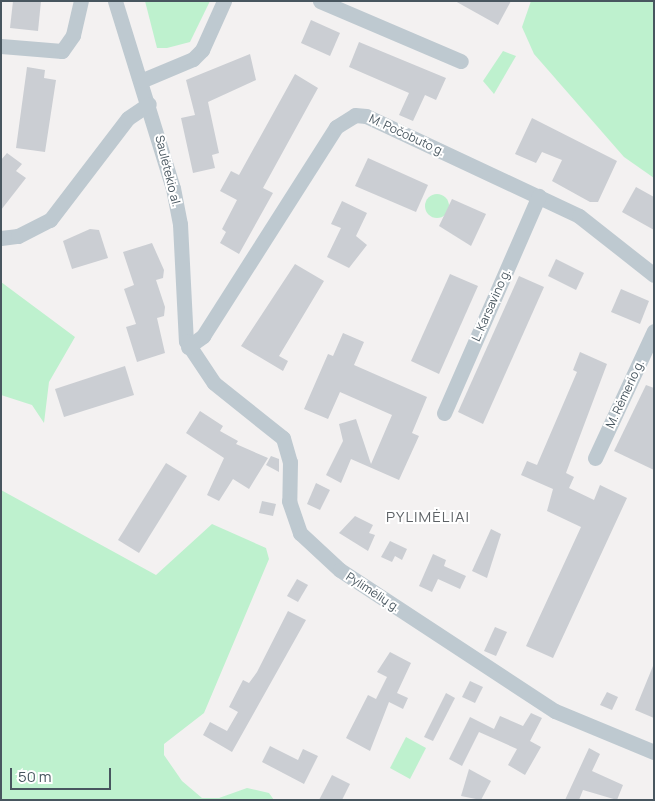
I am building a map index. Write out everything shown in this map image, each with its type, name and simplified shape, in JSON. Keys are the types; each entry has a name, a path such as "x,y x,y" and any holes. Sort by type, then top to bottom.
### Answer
{"street":[{"path":"1,46 62,51 73,35 81,1"},
{"name":"Saulėtekio al.","path":"115,1 143,80 180,224 183,331 188,347"},
{"path":"143,80 192,59 202,50 224,1"},
{"path":"320,1 461,61"},
{"path":"1,238 18,236 50,220 128,118 149,104"},
{"name":"M. Počobuto g.","path":"188,347 203,336 344,119 366,116 539,196 604,232 654,275"},
{"name":"L. Karsavino g.","path":"444,413 539,196"},
{"name":"M. Rėmerio g.","path":"595,458 654,331"},
{"name":"Pylimėlių g.","path":"188,347 214,382 283,438 294,517 300,533 321,554 555,711 654,752"}],"green space":[{"path":"145,1 210,1 190,42 167,48 157,48"},
{"path":"531,1 654,1 654,178 624,157 534,54 522,27"},
{"path":"503,51 516,56 494,94 483,81"},
{"path":"437,194 446,197 449,206 446,215 437,218 428,215 425,206 428,197"},
{"path":"1,282 75,337 49,382 44,423 32,405 1,395"},
{"path":"1,490 156,575 212,524 266,548 269,559 204,713 164,744 164,755 182,781 202,798 219,798 247,788 269,793 274,800 1,800"},
{"path":"406,737 426,748 410,779 390,768"}],"building":[{"path":"13,1 41,1 38,31 10,28"},
{"path":"455,1 511,1 498,25"},
{"path":"311,20 340,33 330,56 301,43"},
{"path":"359,42 446,78 436,100 425,95 413,121 399,115 409,93 349,67"},
{"path":"250,54 256,80 208,102 219,153 212,155 215,168 193,173 181,118 195,115 186,80"},
{"path":"27,67 45,70 44,78 56,80 45,152 16,148"},
{"path":"295,74 318,88 263,188 273,193 239,254 220,243 226,232 222,229 237,200 220,191 231,171 239,175"},
{"path":"532,118 617,161 598,202 590,202 552,181 562,160 542,152 536,163 515,154"},
{"path":"7,153 22,164 16,171 26,178 1,210 1,160"},
{"path":"368,158 428,185 416,212 355,186"},
{"path":"636,187 654,197 654,230 622,212"},
{"path":"452,199 486,214 471,246 439,226"},
{"path":"342,201 367,213 356,236 367,245 349,268 327,257 341,228 331,224"},
{"path":"90,229 99,230 108,258 72,269 63,241"},
{"path":"152,243 164,270 163,278 156,280 165,307 164,316 157,318 165,353 137,362 126,327 136,324 124,289 134,285 123,252"},
{"path":"556,259 584,273 576,290 548,276"},
{"path":"295,264 324,281 279,356 288,361 283,371 241,346"},
{"path":"450,274 478,286 439,374 411,361"},
{"path":"519,276 544,287 483,424 458,412"},
{"path":"621,289 649,301 640,324 611,312"},
{"path":"343,333 364,342 354,365 427,397 412,433 419,436 399,480 351,459 341,483 326,475 343,441 339,424 356,419 371,464 392,415 340,392 328,419 304,409 328,354 333,356"},
{"path":"580,352 607,364 566,473 574,477 569,488 594,500 600,485 627,498 553,658 526,646 581,527 547,511 553,489 521,475 527,461 537,465 577,372 573,370"},
{"path":"125,366 134,395 64,417 55,389"},
{"path":"646,385 654,388 654,470 614,451"},
{"path":"200,411 223,426 220,431 238,441 236,444 268,458 249,489 233,479 219,501 207,495 224,458 186,433"},
{"path":"271,456 279,459 279,472 266,465"},
{"path":"166,463 187,476 139,553 118,540"},
{"path":"316,483 330,490 320,510 307,504"},
{"path":"262,501 276,504 273,516 259,513"},
{"path":"355,516 373,525 369,533 375,535 368,551 339,533"},
{"path":"491,529 501,534 487,578 472,571"},
{"path":"390,541 407,549 402,560 395,556 392,562 381,557"},
{"path":"433,554 446,560 444,566 466,576 460,589 438,579 432,592 419,586"},
{"path":"297,579 308,585 298,602 287,596"},
{"path":"288,611 306,620 232,752 203,735 210,722 227,731 238,712 229,707 243,680 249,683 257,672"},
{"path":"495,627 507,632 496,656 484,651"},
{"path":"390,652 411,663 397,693 408,698 403,709 389,702 370,751 346,738 368,695 376,699 387,677 377,672"},
{"path":"654,666 654,718 635,710"},
{"path":"470,681 483,687 475,703 462,697"},
{"path":"607,692 618,697 612,710 600,705"},
{"path":"446,693 455,698 433,741 424,737"},
{"path":"531,713 542,718 530,741 541,747 525,775 508,765 517,749 479,732 462,766 449,759 470,717 494,729 500,716 523,726"},
{"path":"270,746 298,760 303,749 318,756 304,784 262,762"},
{"path":"589,748 600,754 592,771 623,785 617,800 583,790 579,800 565,800"},
{"path":"469,769 491,781 481,800 461,796"},
{"path":"332,775 350,784 342,800 319,800"}],"district":[{"name":"PYLIMĖLIAI","path":"428,517"}]}
